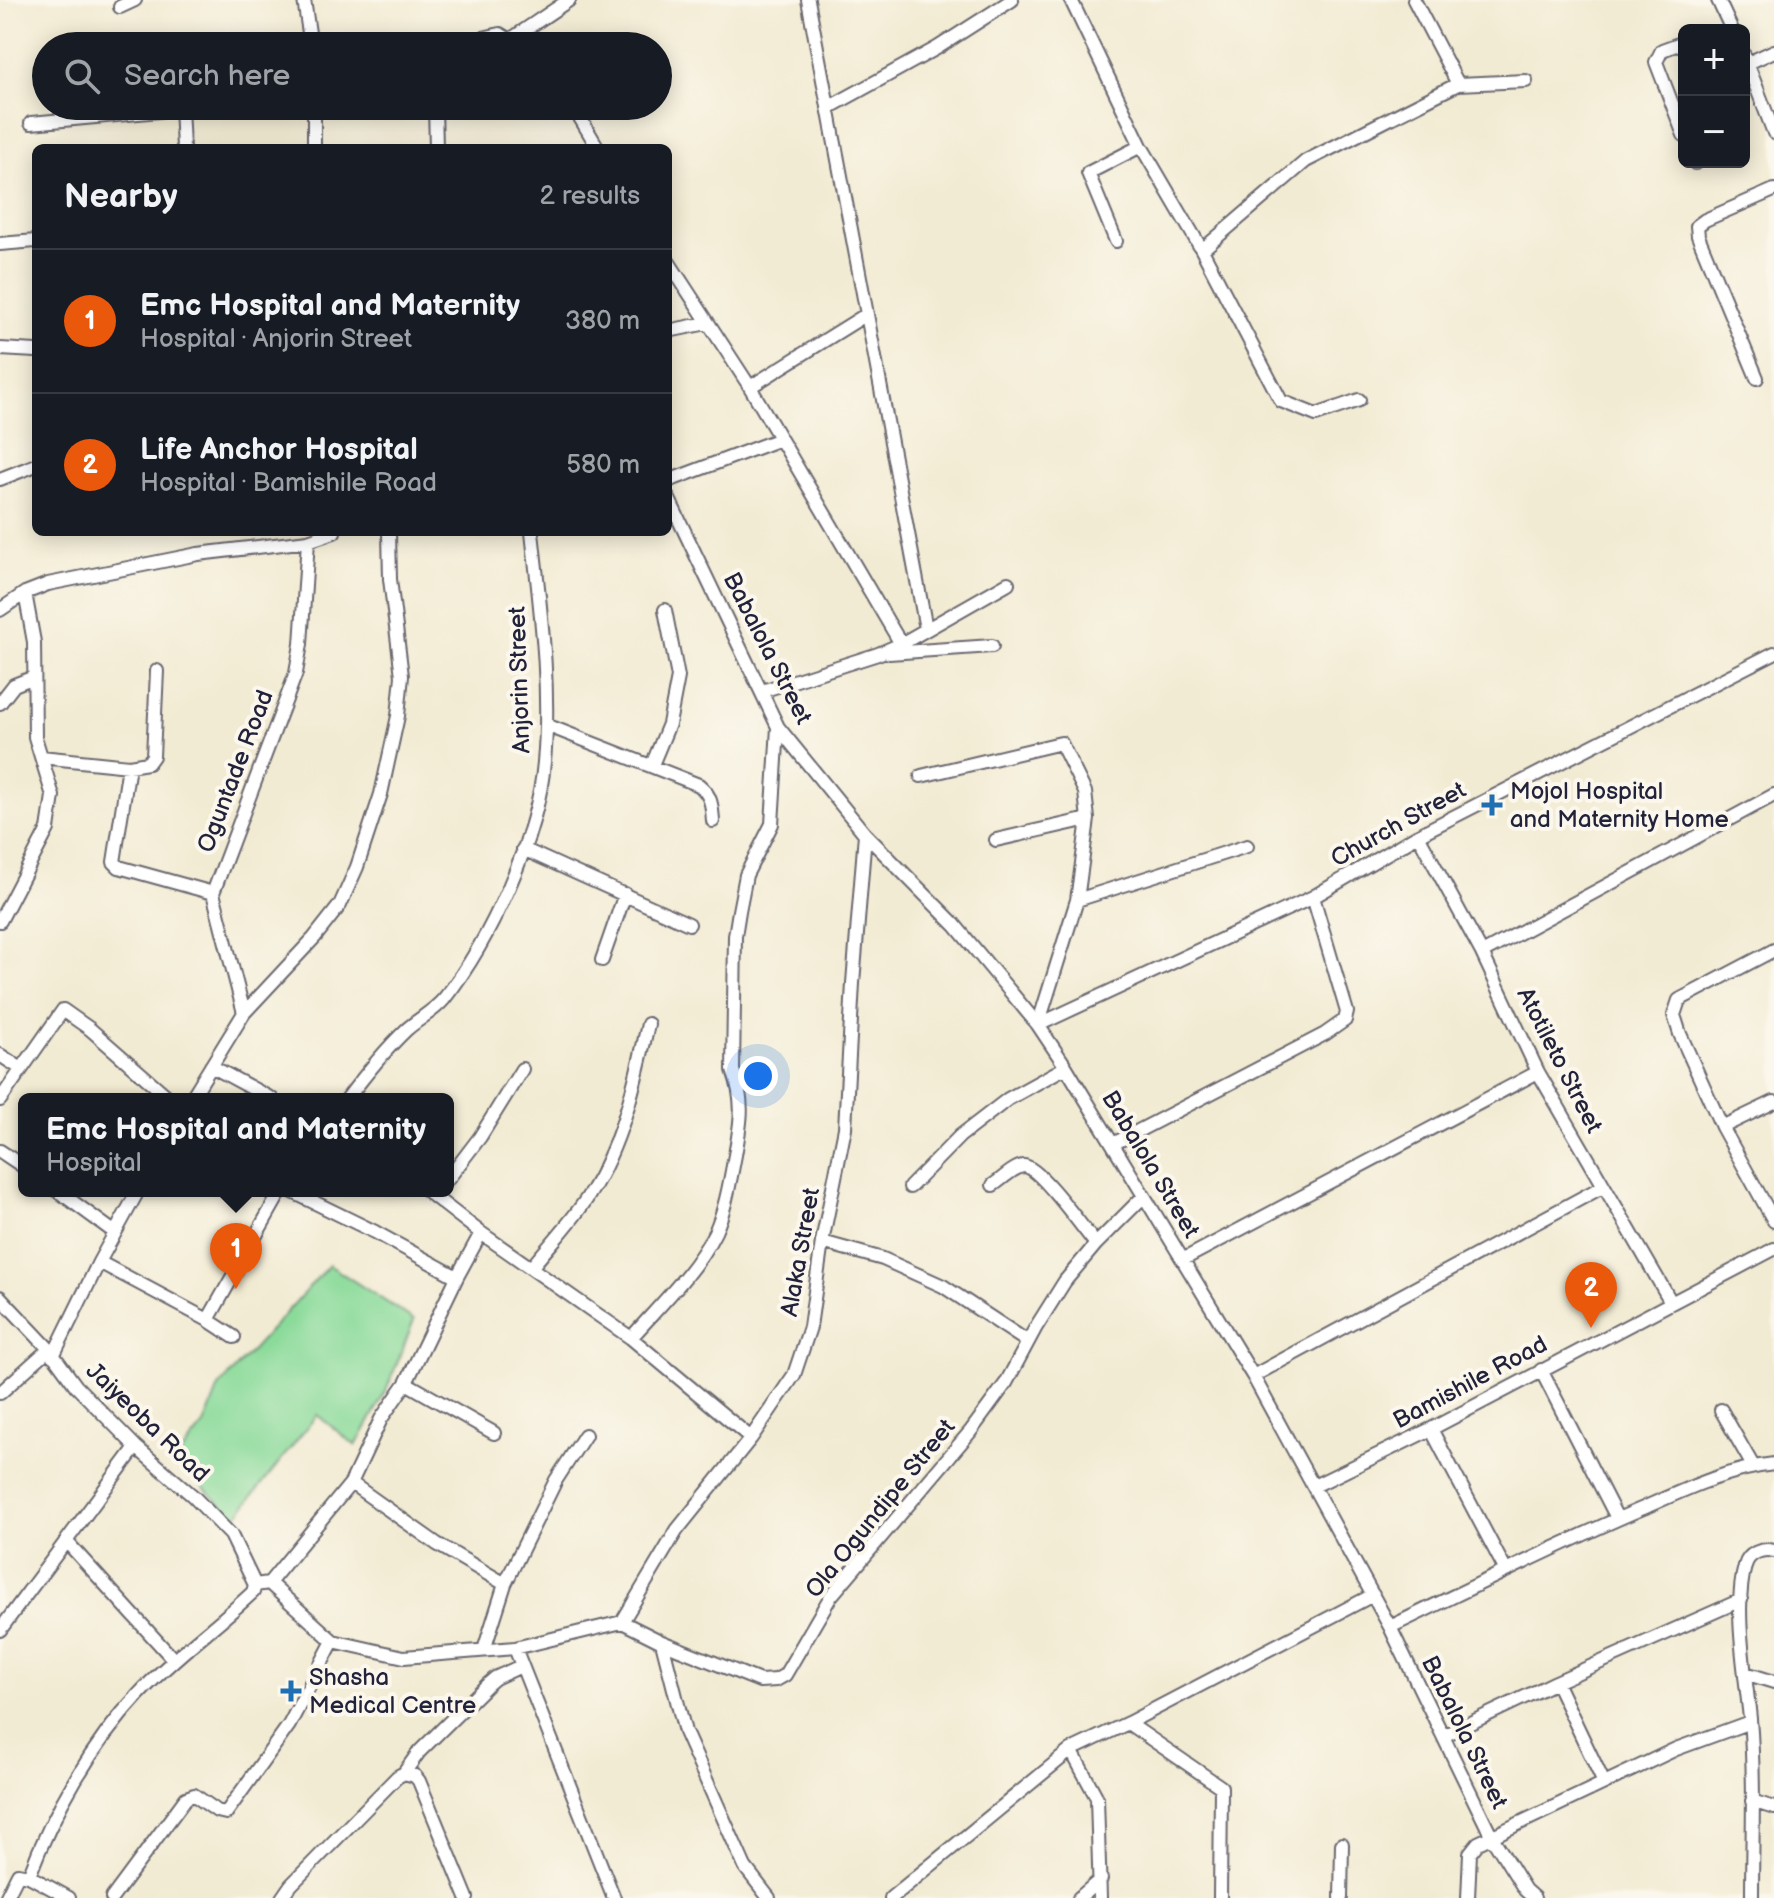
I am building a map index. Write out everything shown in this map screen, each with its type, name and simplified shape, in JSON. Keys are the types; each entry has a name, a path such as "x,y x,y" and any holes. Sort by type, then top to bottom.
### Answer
{"street":[{"path":"120,7 135,0"},
{"path":"304,0 309,32"},
{"path":"547,14 558,0"},
{"path":"524,32 569,0"},
{"path":"808,0 926,629"},
{"path":"828,108 937,48 1012,0"},
{"path":"1071,0 1141,146 1202,250 1281,401 1316,415 1359,400"},
{"path":"1414,0 1458,84"},
{"path":"1718,0 1727,24"},
{"path":"1678,44 1662,50 1656,62 1678,119"},
{"path":"1750,58 1774,51"},
{"path":"1750,70 1774,133"},
{"path":"1202,250 1306,161 1458,84 1526,81"},
{"path":"31,123 61,120"},
{"path":"182,120 183,144"},
{"path":"314,120 314,144"},
{"path":"435,120 436,144"},
{"path":"581,120 596,144"},
{"path":"1116,241 1088,173 1141,146"},
{"path":"1757,378 1698,236 1697,226 1774,190"},
{"path":"0,244 32,241"},
{"path":"672,267 750,387 901,644"},
{"path":"750,387 867,314"},
{"path":"672,330 707,323"},
{"path":"0,349 32,351"},
{"path":"672,480 780,439"},
{"path":"0,479 32,467"},
{"name":"Babalola Street","path":"672,505 778,727 865,834 955,925 1038,1025 1066,1067 1253,1376 1390,1627 1492,1837 1525,1890 1534,1898"},
{"path":"0,610 25,593 48,584 198,554 308,541 321,536"},
{"path":"195,1093 244,1013 314,938 340,905 357,867 381,794 398,716 402,676 390,579 389,536"},
{"name":"Anjorin Street","path":"352,1093 389,1047 436,1008 459,978 480,945 523,849 537,803 544,765 546,725 541,617 532,536"},
{"name":"Oguntade Road","path":"213,893 296,673 308,541"},
{"path":"762,691 901,644 1008,583"},
{"path":"0,921 50,823 53,796 35,737 34,642 25,593"},
{"path":"652,765 669,724 678,677 665,610"},
{"path":"878,654 992,646"},
{"name":"Church Street","path":"1038,1025 1313,897 1418,835 1774,653"},
{"path":"41,757 129,766 148,763 153,756 157,671"},
{"path":"0,703 14,685 34,677"},
{"path":"546,725 699,785 712,803 713,821"},
{"path":"631,1338 684,1278 715,1232 728,1195 742,1112 740,1091 733,1070 735,936 746,875 772,824 778,727"},
{"path":"921,776 1061,743 1085,792 1088,819 1077,900 1038,1025"},
{"path":"129,766 114,862 119,867 213,893 244,1013"},
{"path":"1482,953 1774,795"},
{"path":"996,840 1088,819"},
{"name":"Alaka Street","path":"622,1622 677,1530 751,1438 794,1375 810,1327 822,1242 845,1128 865,834"},
{"name":"Atotileto Street","path":"1418,835 1482,953 1538,1072 1671,1302"},
{"path":"1077,900 1247,846"},
{"path":"523,849 689,924"},
{"path":"602,960 625,894"},
{"path":"1113,1144 1325,1034 1345,1020 1347,1012 1313,897"},
{"path":"1774,950 1679,1000 1674,1015 1722,1127 1774,1221"},
{"path":"0,1100 63,1010 90,1029 163,1093"},
{"path":"531,1268 589,1196 612,1155 648,1024"},
{"path":"0,1055 20,1068"},
{"path":"211,1066 261,1093"},
{"path":"910,1187 960,1136 1008,1099 1066,1067"},
{"path":"454,1171 480,1137 522,1069"},
{"path":"1184,1259 1538,1072"},
{"path":"1722,1127 1774,1102"},
{"path":"0,1151 18,1163"},
{"path":"993,1185 1020,1166 1028,1167 1096,1244"},
{"path":"1253,1376 1602,1187"},
{"name":"Ola Ogundipe Street","path":"622,1622 662,1642 760,1681 776,1680 785,1675 831,1596 970,1432 1006,1383 1065,1281 1096,1244 1144,1196"},
{"path":"66,1197 114,1232"},
{"path":"0,1393 51,1353 134,1197"},
{"path":"208,1320 278,1197"},
{"path":"303,1197 457,1277"},
{"path":"439,1197 481,1233 631,1338 751,1438"},
{"path":"29,1876 64,1798 137,1695 237,1607 253,1592 255,1585 269,1583 351,1483 381,1419 406,1383 481,1233"},
{"path":"822,1242 883,1259 943,1286 1028,1342"},
{"name":"Bamishile Road","path":"1314,1486 1431,1429 1774,1251"},
{"path":"99,1262 234,1337"},
{"name":"Jaiyeoba Road","path":"0,1297 51,1353 76,1386 231,1535 255,1585"},
{"path":"1541,1370 1617,1518"},
{"path":"406,1383 494,1433"},
{"path":"1721,1410 1753,1466"},
{"path":"1431,1429 1506,1571"},
{"path":"484,1650 505,1584 556,1480 585,1435"},
{"path":"0,1630 136,1447"},
{"path":"1390,1627 1617,1518 1697,1484 1753,1466 1774,1464"},
{"path":"351,1483 437,1544 505,1584"},
{"path":"66,1541 174,1660"},
{"path":"1752,1898 1750,1722 1741,1600 1745,1564 1749,1557 1766,1549 1774,1551"},
{"path":"269,1583 333,1641 404,1657 515,1648 622,1622"},
{"path":"891,1898 1071,1750 1373,1595"},
{"path":"1443,1736 1741,1600"},
{"path":"112,1898 186,1798 194,1795 217,1811 226,1813 289,1725 333,1641"},
{"path":"662,1642 685,1732 745,1867 769,1898"},
{"path":"515,1648 614,1898"},
{"path":"282,1898 291,1885 404,1773 419,1752 495,1678 521,1666"},
{"path":"1745,1673 1774,1682"},
{"path":"1556,1682 1604,1783"},
{"path":"1468,1898 1470,1853 1478,1843 1676,1749 1750,1722"},
{"path":"1128,1723 1221,1787 1220,1898"},
{"path":"1071,1750 1097,1798 1100,1898"},
{"path":"404,1773 415,1776 419,1781 467,1898"},
{"path":"1752,1801 1774,1808"},
{"path":"1341,1898 1342,1844"},
{"path":"6,1898 18,1874 29,1876 69,1898"},
{"path":"1079,1898 1101,1879"}],"green space":[{"path":"329,1265 414,1320 386,1391 356,1446 317,1415 235,1518 175,1460 204,1425 219,1387"}],"place":[{"name":"Mojol Hospital and Maternity Home","path":"1492,805"},
{"name":"Emc Hospital and Maternity","path":"236,1289"},
{"name":"Life Anchor Hospital","path":"1591,1328"},
{"name":"Shasha Medical Centre","path":"291,1691"}]}
